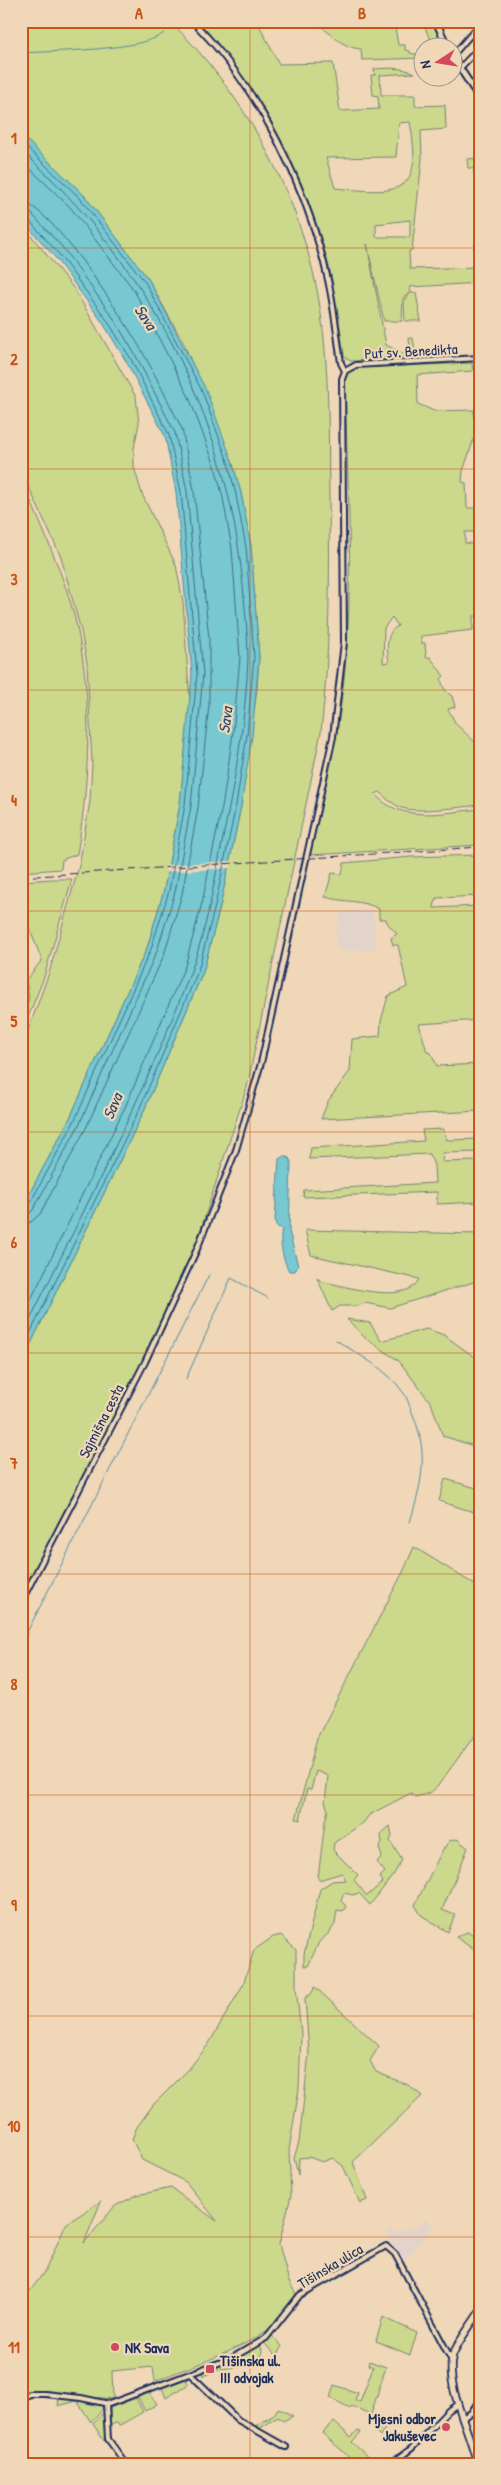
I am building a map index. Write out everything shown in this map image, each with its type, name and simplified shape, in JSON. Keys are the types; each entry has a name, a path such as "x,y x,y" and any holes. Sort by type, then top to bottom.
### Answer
{"main road":[{"path":"477,2464 458,2404 452,2361 458,2346 480,2311"}],"street":[{"name":"Sajmišna cesta","path":"21,1602 145,1362 197,1249 242,1132 261,1063 333,737 344,642 342,379 345,371 328,280 306,208 290,168 255,103 224,60 192,21"},
{"path":"436,21 444,38"},
{"path":"464,42 480,24"},
{"path":"464,65 480,47"},
{"path":"464,77 480,99"},
{"name":"Put sv. Benedikta","path":"345,371 356,365 480,358"},
{"name":"Tišinska ulica","path":"106,2404 250,2350 266,2338 300,2295 386,2246 395,2254 452,2361"},
{"path":"444,2348 448,2349 458,2346"},
{"path":"190,2374 238,2420 286,2447"},
{"path":"21,2399 30,2394 45,2394 81,2398 106,2404 108,2439 126,2464"},
{"path":"462,2418 471,2413 480,2399"},
{"path":"391,2464 412,2448 449,2410 458,2404"}],"shaded area":[{"path":"373,910 376,949 338,951 336,931 341,911"},
{"path":"426,2219 433,2227 402,2263 387,2232 391,2230 393,2233 418,2226"}],"green space":[{"path":"21,21 170,21 221,79 243,111 281,179 296,215 308,252 317,290 324,341 329,445 329,614 321,732 247,1087 196,1244 143,1360 21,1595 21,1364 143,1113 203,972 220,907 241,806 257,689 259,657 251,546 241,493 232,461 184,344 149,280 84,195 21,135"},
{"path":"198,21 257,21 279,64 333,63 340,111 379,109 378,96 373,95 371,75 375,75 374,69 390,68 414,73 380,75 381,95 415,95 415,106 445,105 446,129 421,131 422,159 412,250 409,251 410,269 480,267 480,283 410,287 411,293 416,293 421,321 405,321 404,302 410,293 403,298 402,321 384,321 367,244 386,345 406,355 407,359 350,361 344,356 331,278 315,220 290,159 275,129 240,73","holes":["410,122 413,165 409,177 401,185 390,190 375,191 335,188 326,158 396,157 399,123","410,220 410,237 376,237 376,224"]},
{"path":"315,21 394,21 398,45 405,45 405,50 414,54 414,58 362,60 361,49 342,43"},
{"path":"423,21 432,21 439,38 430,38"},
{"path":"480,158 480,177 475,178 473,168 468,168 467,159"},
{"path":"21,223 75,290 136,397 139,423 134,448 134,467 142,494 176,565 183,602 190,704 180,804 164,890 147,948 69,1120 21,1209 21,1050 49,973 79,866 90,801 92,764 87,663 81,631 61,557 21,470"},
{"path":"409,338 413,338 416,357 472,356 411,359"},
{"path":"472,363 473,371 417,375 418,404 434,411 474,410 475,436 463,471 462,482 466,483 467,508 475,508 476,532 465,532 465,543 480,544 480,606 477,607 478,616 473,616 473,630 421,636 421,643 425,643 426,657 430,657 444,676 441,679 446,691 452,696 455,707 448,709 456,724 480,747 480,805 418,810 402,808 387,799 380,792 375,794 385,803 410,813 424,814 480,809 480,845 310,855 337,730 347,650 349,533 345,378 348,371 353,368","holes":["392,617 398,626 391,632 389,637 389,662 383,663 384,628"]},
{"path":"21,476 70,601 78,631 83,662 88,727 85,792 77,854 62,860 61,869 21,872"},
{"path":"480,855 480,896 436,898 434,908 480,906 480,1020 419,1024 427,1052 431,1053 437,1066 480,1064 480,1111 321,1119 328,1101 350,1071 352,1039 380,1036 381,1021 388,996 407,987 398,945 393,945 391,938 397,934 386,919 379,919 379,909 366,904 325,897 332,873 342,874 344,863 411,857"},
{"path":"72,879 44,977 21,1035 21,1007 25,1016 29,997 26,980 42,960 21,908 21,881"},
{"path":"443,1129 447,1140 480,1139 480,1152 442,1153 443,1162 480,1161 480,1202 437,1204 437,1192 303,1197 304,1190 435,1183 434,1165 429,1154 309,1159 311,1148 424,1141 422,1130"},
{"path":"305,1230 480,1234 480,1280 390,1308 365,1303 357,1306 340,1306 332,1311 317,1278 321,1281 359,1290 389,1293 413,1287 419,1279 311,1255"},
{"path":"347,1319 370,1323 381,1341 427,1329 444,1335 480,1361 480,1448 443,1436 431,1403 399,1361 365,1338"},
{"path":"445,1479 480,1489 480,1514 439,1501"},
{"path":"414,1547 480,1588 480,1728 437,1787 430,1793 415,1797 411,1793 369,1815 364,1822 334,1843 333,1850 358,1875 354,1880 367,1896 383,1882 380,1877 385,1872 377,1862 382,1856 379,1849 382,1843 381,1834 390,1826 392,1836 390,1841 402,1860 394,1874 370,1905 359,1893 353,1895 344,1893 341,1901 346,1906 343,1911 337,1910 335,1924 319,1942 308,1966 304,1966 304,1954 320,1889 332,1881 346,1880 342,1873 319,1880 318,1878 328,1810 325,1802 328,1776 316,1771 311,1790 307,1789 300,1820 296,1819 317,1738"},
{"path":"457,1839 468,1848 442,1910 455,1915 448,1932 421,1915 415,1905 442,1851 449,1841"},
{"path":"480,1931 480,1954 456,1937 467,1932 477,1936"},
{"path":"281,1935 296,1950 296,1987 301,2033 299,2089 289,2150 291,2196 279,2244 289,2282 296,2294 272,2327 255,2338 213,2358 155,2381 153,2367 112,2371 113,2399 34,2392 21,2397 21,2303 45,2271 66,2224 101,2201 84,2243 115,2206 137,2195 171,2188 217,2221 186,2182 142,2160 132,2139 137,2127 153,2105 188,2070 208,2045 243,1985 254,1950 273,1937"},
{"path":"315,1987 379,2046 370,2061 376,2072 408,2085 422,2096 353,2162 367,2200 360,2203 343,2166 333,2158 322,2162 309,2157 299,2158 298,2175 294,2158 299,2142 309,2053 305,1998 311,1994"},
{"path":"383,2317 417,2333 410,2355 376,2341"},
{"path":"271,2335 282,2346 276,2356 263,2342"},
{"path":"260,2345 262,2350 261,2364 220,2369 203,2376 202,2372 237,2358"},
{"path":"369,2361 386,2367 371,2414 389,2423 380,2436 377,2433 383,2425 368,2413 352,2406 350,2408 330,2398 334,2385 358,2393 355,2400 360,2402 373,2367 368,2365"},
{"path":"188,2378 186,2381 189,2384 166,2398 162,2388"},
{"path":"150,2393 157,2404 145,2411 138,2397"},
{"path":"59,2398 99,2404 103,2408 91,2422 77,2401 58,2406"},
{"path":"136,2398 143,2412 120,2425 116,2423 109,2426 110,2408"},
{"path":"278,2408 293,2416 283,2421 278,2417 260,2428 263,2432 261,2433 252,2428 274,2415"},
{"path":"104,2412 105,2440 104,2441 93,2424"},
{"path":"334,2422 351,2437 358,2430 361,2432 352,2442 375,2464 357,2464 322,2433"}],"water":[{"name":"Sava","path":"21,135 84,195 149,280 206,390 232,461 241,493 251,546 259,657 252,736 241,806 220,907 203,972 143,1113 21,1364 21,1209 69,1120 147,948 164,890 180,804 192,674 176,492 165,436 126,361 103,323 54,256 21,219"},
{"path":"284,1156 289,1158 291,1162 289,1231 298,1266 295,1271 289,1271 287,1266 281,1244 282,1229 276,1226 275,1219 279,1159"}],"pier":[{"path":"232,861 231,868 165,872 166,865"}],"waterway":[{"path":"21,53 117,47 153,39 164,33"},
{"path":"21,1644 209,1275"},
{"path":"186,1379 231,1278 268,1298"},
{"path":"336,1340 389,1376 408,1401 417,1425 422,1452 421,1479 410,1522"},
{"path":"263,2421 270,2419"}],"railway":[{"path":"21,877 480,847"}],"place":[{"name":"NK Sava","path":"115,2347"},
{"name":"Tišinska ul. III odvojak","path":"210,2369"},
{"name":"Mjesni odbor Jakuševec","path":"446,2427"}]}
